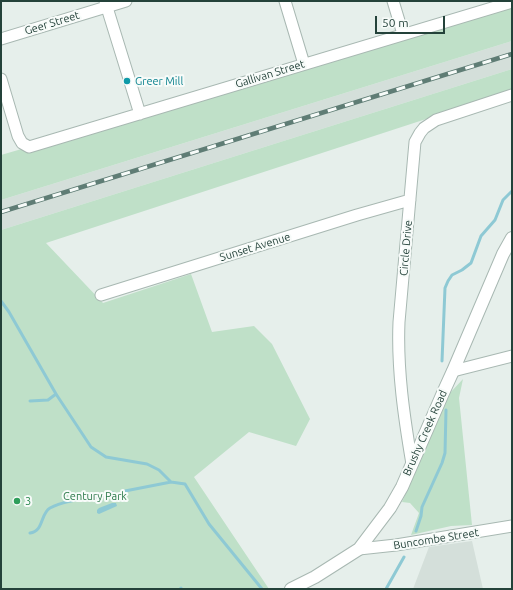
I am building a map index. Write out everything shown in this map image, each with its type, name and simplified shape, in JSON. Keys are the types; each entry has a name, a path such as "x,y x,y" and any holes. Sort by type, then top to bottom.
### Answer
{"street":[{"name":"Geer Street","path":"1,39 106,4 126,1"},
{"path":"285,1 304,64"},
{"path":"393,1 403,34"},
{"name":"Gallivan Street","path":"1,79 18,136 22,143 29,147 512,2"},
{"path":"106,4 140,114"},
{"name":"Circle Drive","path":"412,464 405,426 398,346 413,151 416,138 424,128 436,120 512,95"},
{"name":"Sunset Avenue","path":"100,295 349,217 410,200"},
{"name":"Brushy Creek Road","path":"291,589 315,577 359,549 390,508 402,487 442,393 454,371 500,261 512,238"},
{"path":"454,371 512,356"},
{"name":"Buncombe Street","path":"359,549 396,545 512,526"}],"shaded area":[{"path":"512,41 512,69 1,230 1,200"},
{"path":"472,541 483,589 413,589 429,547"}],"green space":[{"path":"512,6 512,41 1,200 1,155"},
{"name":"Century Park","path":"512,69 512,91 46,243 103,303 191,274 212,332 254,326 272,344 310,419 296,446 249,432 194,477 269,589 1,589 1,230"},
{"path":"463,379 459,398 472,525 451,526 411,535 419,513 410,503 402,502 449,394"}],"water":[{"path":"116,503 117,506 99,514 97,513 99,508"}],"waterway":[{"path":"442,361 445,288 452,275 471,263 481,236 495,220 503,200 512,191"},
{"path":"1,301 9,312 56,394 91,447 106,457 147,464 159,470 171,482 185,484 209,524 262,589"},
{"path":"30,401 48,400 56,394"},
{"path":"416,531 421,516 422,507 445,453 446,410"},
{"path":"125,491 171,482"},
{"path":"30,533 38,529 45,514 50,508 73,500 113,493"},
{"path":"386,589 404,557"}],"railway":[{"path":"1,212 512,54"}],"place":[{"name":"Greer Mill","path":"127,81"},
{"name":"3","path":"17,501"}]}
